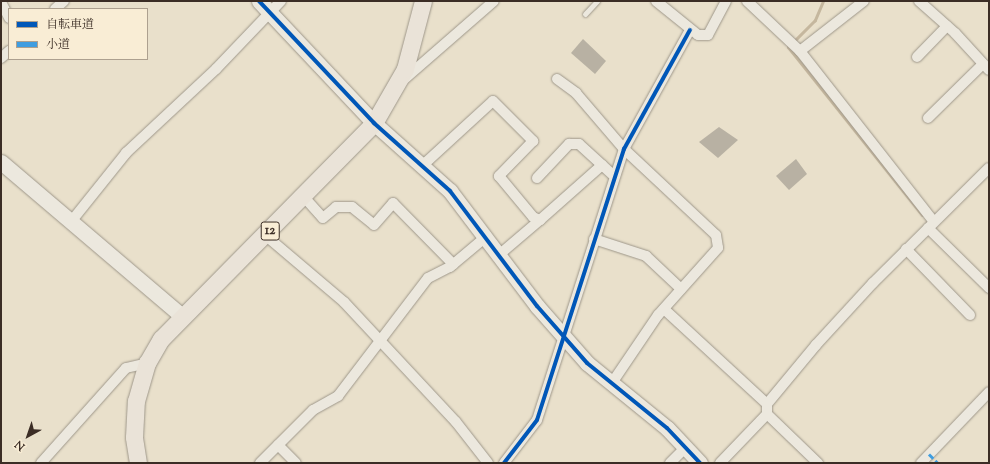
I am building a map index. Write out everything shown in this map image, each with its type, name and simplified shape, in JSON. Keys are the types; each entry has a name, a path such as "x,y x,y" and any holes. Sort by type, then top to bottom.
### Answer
{"main road":[{"name":"12","path":"138,463 134,418 147,362 161,339 182,316 304,198 374,123 399,83 423,1"}],"street":[{"path":"56,8 64,1"},
{"path":"259,1 374,123 450,191 487,236 564,339 686,447 700,463"},
{"path":"70,223 126,153 281,1"},
{"path":"399,83 494,1"},
{"path":"656,1 690,30 708,35 726,1"},
{"path":"747,1 794,46 931,225 989,288"},
{"path":"794,46 864,1"},
{"path":"919,1 947,26 986,67 928,118"},
{"path":"1,2 8,16"},
{"path":"917,57 947,26"},
{"path":"504,463 537,420 564,339 613,175 624,149 690,30"},
{"path":"557,79 576,93 624,149 716,235 718,248 664,309 619,367 612,383"},
{"path":"422,166 493,101 533,141 499,176 514,198 540,220"},
{"path":"537,178 569,144 579,144 613,175"},
{"path":"1,162 70,223 182,316"},
{"path":"500,254 602,165"},
{"path":"720,463 767,409 816,345 906,249 989,168"},
{"path":"304,198 323,218 336,207 352,207 374,225 393,204 453,264"},
{"path":"265,235 344,302 382,341 488,463"},
{"path":"260,463 313,410 338,396 382,341 428,278 453,264 487,236"},
{"path":"594,239 646,256 681,289"},
{"path":"906,249 970,315"},
{"path":"664,309 767,409 818,463"},
{"path":"41,463 126,368 147,362"},
{"path":"921,463 989,392"},
{"path":"278,445 296,463"},
{"path":"670,463 686,447"}],"lane":[{"path":"585,14 597,1"}],"building":[{"path":"583,39 606,61 595,74 571,53"},
{"path":"719,127 738,140 718,158 699,142"},
{"path":"796,159 807,174 789,190 776,176"}],"waterway":[{"path":"823,1 815,20 788,47 922,215"}],"marked path":[{"path":"929,454 938,463"}],"cycle path":[{"path":"259,1 374,123 450,191 537,306 587,363 667,428 700,463"},
{"path":"504,463 537,420 624,149 690,30"}]}
